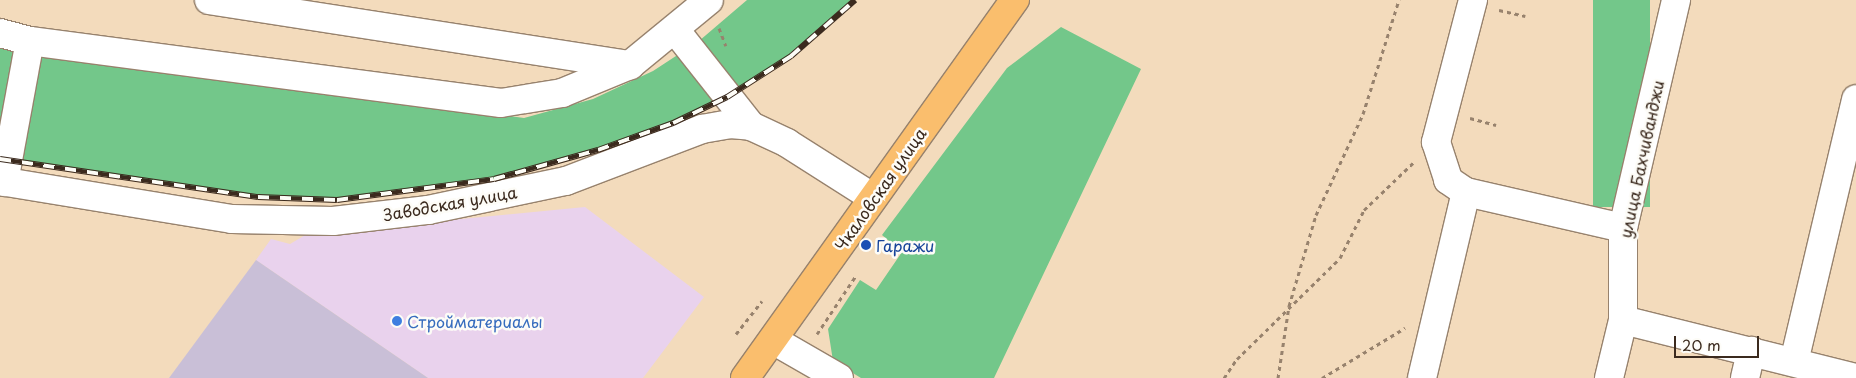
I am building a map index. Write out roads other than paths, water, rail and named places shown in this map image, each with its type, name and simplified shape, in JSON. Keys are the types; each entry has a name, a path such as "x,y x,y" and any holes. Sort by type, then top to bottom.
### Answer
{"main road":[{"name":"Чкаловская улица","path":"746,378 872,197 1015,0"}],"street":[{"path":"209,0 630,64"},
{"path":"1473,0 1436,142 1448,180 1466,192 1623,228"},
{"name":"улица Бахчиванджи","path":"1609,378 1623,320 1623,228 1676,0"},
{"path":"0,34 30,41 501,103 562,93 630,64 676,31 713,9"},
{"path":"676,31 751,126 872,197"},
{"path":"2,181 30,41"},
{"path":"1794,362 1856,99"},
{"name":"Заводская улица","path":"2,181 232,219 333,221 428,210 548,185 702,129 751,126"},
{"path":"1422,378 1466,192"},
{"path":"1623,320 1855,378"},
{"path":"773,340 839,378"},
{"path":"1744,378 1751,351"}],"railway":[{"path":"0,159 258,197 337,200 494,179 598,150 673,123 727,97 791,56 855,0"}],"place":[{"name":"Гаражи","path":"866,245"},
{"name":"Стройматериалы","path":"397,321"}]}
